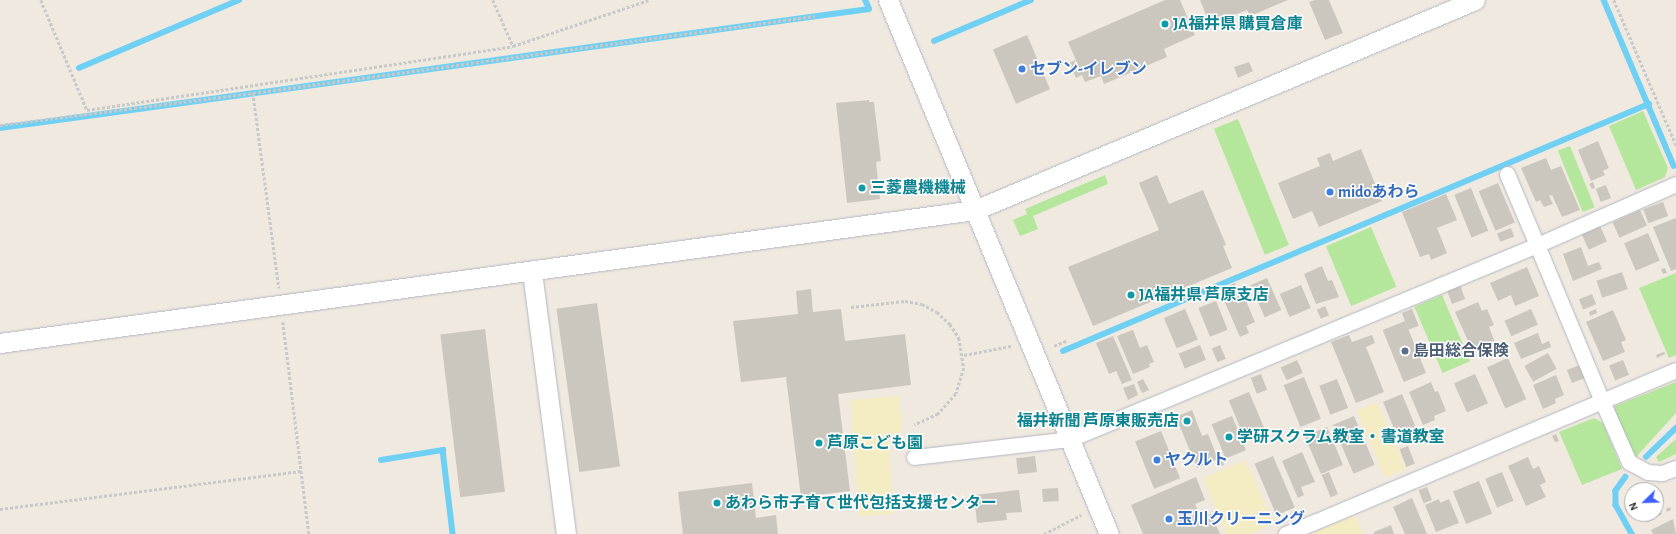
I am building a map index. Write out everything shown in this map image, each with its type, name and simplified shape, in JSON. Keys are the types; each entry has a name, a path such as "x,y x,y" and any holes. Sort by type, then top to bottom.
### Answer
{"street":[{"path":"888,0 1109,534"},
{"path":"0,343 532,272 975,210 1475,0"},
{"path":"1507,174 1629,462 1648,472 1662,473 1675,471"},
{"path":"914,457 1070,439 1537,245 1676,184"},
{"path":"532,272 566,534"},
{"path":"1286,534 1676,370"}],"path":[{"path":"41,0 87,110 513,46 649,0"},
{"path":"493,0 513,46"},
{"path":"1614,0 1676,145"},
{"path":"0,125 814,16"},
{"path":"253,92 309,534"},
{"path":"851,307 905,301 922,304 938,312 950,324 959,338 964,355 961,382 948,405 938,414 914,425"},
{"path":"1054,346 1068,340"},
{"path":"964,355 1031,343"},
{"path":"0,510 300,471"},
{"path":"1044,534 1097,508"}],"green space":[{"path":"1643,111 1668,168 1665,177 1636,190 1609,126"},
{"path":"1238,119 1289,245 1265,255 1214,129"},
{"path":"1570,146 1595,207 1583,212 1558,151"},
{"path":"1105,175 1108,184 1033,216 1038,229 1020,236 1013,220 1027,214 1025,209"},
{"path":"1371,227 1396,287 1351,306 1326,246"},
{"path":"1676,273 1676,355 1669,358 1639,288"},
{"path":"1442,295 1470,361 1443,373 1414,307"},
{"path":"1676,382 1676,413 1636,457 1629,454 1613,415 1615,406"},
{"path":"1594,418 1603,423 1622,469 1582,485 1559,432"},
{"path":"1676,439 1676,454 1659,462 1656,457"}],"sand":[{"path":"899,396 902,433 888,434 894,514 859,516 850,400"},
{"path":"1377,402 1406,469 1385,478 1357,411"},
{"path":"1246,460 1274,524 1251,534 1226,534 1203,478"},
{"path":"1355,515 1363,534 1310,534"}],"building":[{"path":"1165,0 1180,0 1195,35 1164,49 1167,57 1104,84 1101,76 1085,82 1082,75 1076,78 1069,63 1076,60 1068,42"},
{"path":"1200,0 1288,0 1250,16 1247,10 1210,25"},
{"path":"1315,0 1329,0 1343,33 1325,40 1309,2"},
{"name":"セブン-イレブン","path":"1027,35 1050,89 1016,104 993,49"},
{"path":"1249,62 1253,71 1238,78 1234,67"},
{"path":"869,100 869,102 874,102 881,161 876,162 880,199 847,203 836,103"},
{"path":"1598,141 1609,168 1603,171 1605,175 1591,181 1578,150"},
{"name":"midoあわら","path":"1361,149 1382,201 1319,227 1312,211 1293,219 1278,183 1320,166 1317,158 1330,153 1333,161"},
{"path":"1546,158 1551,170 1561,166 1580,210 1562,217 1552,195 1549,196 1553,204 1544,207 1540,200 1536,202 1521,168"},
{"path":"1157,175 1169,204 1203,190 1226,245 1223,246 1232,268 1093,326 1068,267 1159,230 1139,183"},
{"path":"1593,182 1595,188 1592,189 1589,184"},
{"path":"1498,183 1515,223 1495,231 1479,191"},
{"path":"1606,185 1611,198 1601,202 1596,189"},
{"path":"1471,188 1488,231 1472,237 1454,195"},
{"path":"1446,194 1457,220 1437,228 1447,253 1431,260 1429,254 1420,257 1402,212"},
{"path":"1663,202 1668,216 1648,223 1643,209"},
{"path":"1640,210 1647,226 1620,238 1613,222"},
{"path":"1676,218 1676,269 1671,271 1653,227"},
{"path":"1600,226 1607,242 1589,250 1582,234"},
{"path":"1511,228 1514,236 1500,242 1497,233"},
{"path":"1648,233 1660,261 1636,271 1624,243"},
{"path":"1581,247 1588,266 1599,262 1602,269 1573,281 1563,254"},
{"path":"1322,266 1328,281 1332,280 1339,297 1316,304 1304,274"},
{"path":"1527,267 1539,296 1515,306 1511,295 1498,301 1490,283"},
{"path":"1665,268 1667,273 1663,274 1661,269"},
{"path":"1622,272 1628,289 1602,298 1596,281"},
{"path":"1267,278 1281,310 1265,317 1251,285"},
{"path":"1235,283 1238,290 1222,297 1219,290"},
{"path":"1301,285 1311,308 1290,317 1280,294"},
{"path":"1460,285 1465,299 1452,304 1447,290"},
{"path":"811,289 813,312 841,309 845,341 905,334 911,385 838,394 850,491 801,497 786,377 741,382 733,321 798,314 796,291"},
{"path":"1243,294 1255,322 1246,326 1249,333 1240,337 1223,298 1232,295 1234,298"},
{"path":"1592,294 1596,304 1583,309 1579,299"},
{"path":"1216,301 1228,330 1210,337 1198,308"},
{"path":"1478,302 1482,311 1487,309 1494,325 1489,327 1495,343 1473,352 1455,312"},
{"path":"597,303 620,466 579,472 556,309"},
{"path":"1325,306 1329,315 1321,319 1317,310"},
{"path":"1185,309 1198,339 1177,348 1164,318"},
{"path":"1412,309 1419,326 1409,330 1402,313"},
{"path":"1531,309 1538,325 1511,336 1505,321"},
{"path":"1596,309 1597,313 1590,316 1589,312"},
{"path":"1613,310 1626,340 1621,342 1625,352 1603,361 1586,322"},
{"name":"島田総合保険","path":"1405,321 1426,373 1404,382 1383,330"},
{"path":"485,329 505,492 460,497 440,334"},
{"path":"1133,330 1140,348 1147,345 1154,362 1149,364 1150,367 1133,374 1117,336"},
{"path":"1538,333 1542,344 1549,341 1551,347 1521,359 1514,343"},
{"path":"1349,335 1352,342 1372,335 1375,343 1366,347 1384,392 1356,403 1331,342"},
{"path":"1113,336 1132,380 1122,384 1116,371 1109,374 1096,343"},
{"path":"1200,345 1206,360 1185,368 1179,354"},
{"path":"1220,345 1226,359 1218,362 1212,349"},
{"path":"1664,352 1665,354 1657,358 1656,355"},
{"path":"1548,353 1557,369 1533,382 1524,366"},
{"path":"1508,358 1526,399 1505,408 1487,367"},
{"path":"1297,360 1303,373 1287,380 1281,368"},
{"path":"1623,360 1629,375 1615,380 1609,366"},
{"path":"1580,365 1585,378 1572,383 1567,370"},
{"path":"1261,374 1267,390 1257,394 1251,378"},
{"path":"1475,374 1488,403 1467,413 1454,383"},
{"path":"1556,375 1564,395 1555,399 1556,403 1543,409 1533,385"},
{"path":"1304,377 1321,419 1300,427 1284,385"},
{"path":"1143,379 1149,390 1142,393 1137,382"},
{"path":"1337,379 1348,408 1330,415 1319,386"},
{"path":"1431,382 1435,392 1438,391 1446,411 1434,416 1435,420 1423,425 1409,392"},
{"path":"1134,384 1138,395 1128,400 1123,388"},
{"path":"1249,392 1265,430 1245,438 1229,401"},
{"path":"1402,394 1421,440 1410,444 1409,440 1400,443 1383,402"},
{"path":"1192,410 1202,436 1208,434 1218,459 1197,468 1176,417"},
{"name":"学研スクラム教室・書道教室","path":"1232,416 1246,450 1225,459 1212,424"},
{"path":"1354,416 1375,465 1354,474 1333,425"},
{"path":"1327,427 1343,465 1321,474 1305,436"},
{"name":"ヤクルト","path":"1161,431 1180,478 1154,489 1135,441"},
{"path":"1556,434 1559,441 1555,442 1552,436"},
{"path":"1408,446 1415,464 1406,467 1400,449"},
{"path":"1302,452 1315,482 1301,487 1304,495 1298,498 1282,461"},
{"path":"1035,456 1037,472 1018,474 1016,458"},
{"path":"1273,456 1295,508 1276,515 1255,464"},
{"path":"1528,457 1533,469 1539,466 1546,482 1540,485 1546,497 1526,506 1508,466"},
{"path":"1222,460 1224,465 1221,466 1219,462"},
{"path":"1329,472 1338,494 1331,497 1322,475"},
{"path":"1502,472 1514,501 1497,507 1485,479"},
{"name":"玉川クリーニング","path":"1196,477 1205,500 1195,504 1201,518 1211,514 1220,534 1143,534 1131,505"},
{"path":"1479,481 1492,513 1466,524 1453,491"},
{"name":"あわら市子育て世代包括支援センター","path":"752,483 756,518 776,515 778,534 683,534 678,492"},
{"path":"1427,487 1432,500 1424,503 1419,490"},
{"path":"1058,488 1059,501 1043,502 1042,489"},
{"path":"1019,490 1022,512 1006,513 1007,520 977,523 974,495"},
{"path":"1412,498 1427,534 1405,534 1393,507"},
{"path":"1439,499 1440,503 1449,499 1459,523 1436,532 1425,505"},
{"path":"1670,507 1671,510 1667,512 1666,509"},
{"path":"1673,519 1676,534 1653,534 1651,530"},
{"path":"1391,525 1394,534 1374,534 1374,532"}],"waterway":[{"path":"79,68 239,0"},
{"path":"0,128 869,9 865,0"},
{"path":"934,41 1031,0"},
{"path":"1604,0 1674,166"},
{"path":"1063,351 1649,104"},
{"path":"1646,457 1676,428"},
{"path":"381,460 443,450 453,534"},
{"path":"1626,477 1616,491 1616,505 1632,534"}],"place":[{"name":"JA福井県 購買倉庫","path":"1165,24"},
{"name":"セブン-イレブン","path":"1022,69"},
{"name":"三菱農機機械","path":"862,188"},
{"name":"midoあわら","path":"1330,192"},
{"name":"JA福井県 芦原支店","path":"1131,295"},
{"name":"島田総合保険","path":"1405,351"},
{"name":"福井新聞 芦原東販売店","path":"1187,421"},
{"name":"学研スクラム教室・書道教室","path":"1229,437"},
{"name":"芦原こども園","path":"819,443"},
{"name":"ヤクルト","path":"1157,460"},
{"name":"あわら市子育て世代包括支援センター","path":"717,503"},
{"name":"玉川クリーニング","path":"1169,519"}]}
